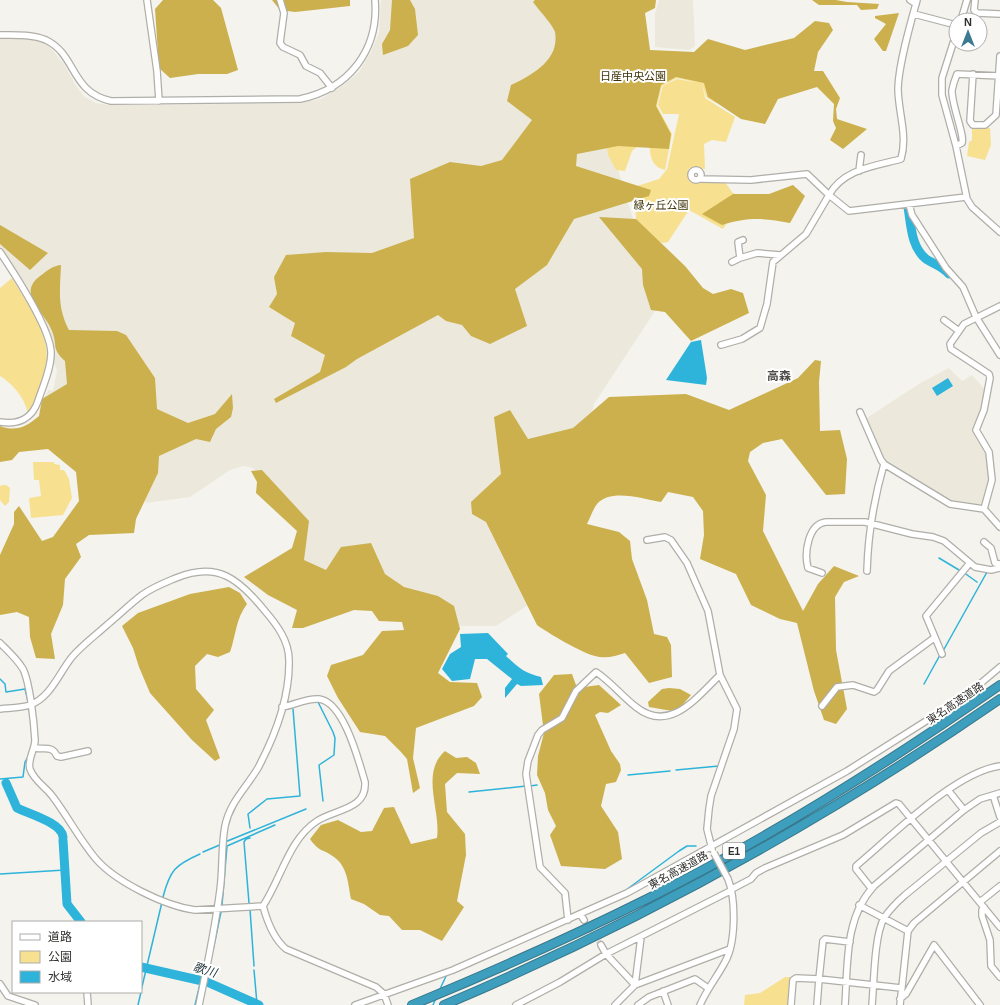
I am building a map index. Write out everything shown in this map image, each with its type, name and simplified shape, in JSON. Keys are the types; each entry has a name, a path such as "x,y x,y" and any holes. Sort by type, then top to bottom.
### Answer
{"highway":[{"name":"東名高速道路","path":"412,1005 595,925 700,870 812,807 876,768 1000,685"},
{"name":"東名高速道路","path":"444,1005 601,934 718,873 817,817 890,773 1000,699"}],"street":[{"path":"147,0 157,71 159,101"},
{"path":"280,0 284,12 280,43 283,47 300,55 306,66 320,73 332,88"},
{"path":"0,34 35,37 46,40 63,54 79,82 87,90 100,98 111,101 293,100 314,96 332,88 348,76 363,57 374,25 375,0"},
{"path":"721,346 742,339 760,328 767,304 772,262 806,234 834,187 842,179 859,171 901,159 904,148 898,88 917,2 910,0"},
{"path":"963,12 967,0"},
{"path":"975,0 974,10 977,13 1000,14"},
{"path":"914,14 948,23"},
{"path":"950,52 942,78 942,90 956,146 966,197 972,207 1000,232"},
{"path":"973,74 970,122 973,124 985,125 996,115 1000,56"},
{"path":"956,146 962,143 963,138 955,112 952,91 957,74 999,76"},
{"path":"859,171 861,154"},
{"path":"700,179 751,180 807,174 829,195 849,211 966,197"},
{"path":"910,204 912,215 946,268 963,287 976,317 1000,355"},
{"path":"740,258 738,242 743,240"},
{"path":"0,252 44,326 51,352 45,378 37,404 32,414 20,422 0,422"},
{"path":"732,262 740,258 757,254 780,255"},
{"path":"984,509 992,480 989,452 976,430 984,410 990,378 989,374 952,349 951,342 964,324 1000,306"},
{"path":"944,320 959,331"},
{"path":"860,412 880,460 884,464 950,504 984,509 1000,527"},
{"path":"867,571 871,523 877,490 884,464"},
{"path":"822,573 808,568 806,559 807,548 815,527 820,523 826,522 871,523 912,534 940,539 969,564 975,567 991,570 1000,568"},
{"path":"647,540 664,537 672,540 687,563 708,611 720,675 736,705 737,718 711,796 707,829 711,846 728,879 734,900 730,949 726,961 708,988 700,1005"},
{"path":"984,542 991,548 995,563 1000,564"},
{"path":"942,654 926,616 969,564"},
{"path":"0,709 30,705 50,690 72,657 84,645 142,595 156,586 192,572 220,572 234,579 252,594 281,632 287,646 289,658 289,670 282,707 257,768 232,804 225,826 218,909 198,1005"},
{"path":"822,706 837,688 853,685 874,692 890,671 934,638"},
{"path":"0,644 13,656 23,670 34,727 35,748 30,760 30,768 35,779 52,795 92,854 103,866 120,879 164,901 185,909 218,909 263,906"},
{"path":"354,1005 453,970 627,893 804,795 881,750 974,689 1000,667"},
{"path":"568,920 565,893 540,867 526,774 528,761 538,735 542,730 562,718 576,691 596,672 643,712 662,716 677,714 720,675"},
{"path":"282,707 312,699 320,699 327,702 349,732 366,782 366,790 360,800 353,806 317,821 292,848 274,890 263,906 266,919 280,944 286,949 376,988 384,994 388,1005"},
{"path":"35,748 49,748 54,750 57,756 61,757 88,751"},
{"path":"871,888 856,869 856,866 948,790 970,775 1000,766"},
{"path":"948,790 964,810"},
{"path":"845,1005 850,942 855,914 859,905 871,888 964,810 980,799 1000,793"},
{"path":"993,795 1000,817"},
{"path":"516,1005 560,982 606,954 732,890 751,879 756,873 765,868 854,830 896,803 900,804 962,882 999,925"},
{"path":"872,1005 878,943 884,918 894,905 981,833 1000,822"},
{"path":"900,1002 908,931 914,923 1000,851"},
{"path":"980,902 1000,886"},
{"path":"859,905 908,931"},
{"path":"984,907 982,910 982,916 990,940 991,966 1000,977"},
{"path":"580,914 584,920"},
{"path":"635,985 641,937"},
{"path":"817,1005 823,941 825,939 850,942"},
{"path":"601,945 606,954 635,985"},
{"path":"900,1002 934,945 980,1005"},
{"path":"614,1005 635,985 730,949"},
{"path":"791,1005 794,980 796,978 820,979 901,988"},
{"path":"638,1005 649,997 695,979 708,988"},
{"path":"0,984 8,996 35,1005"},
{"path":"663,991 668,1005"},
{"path":"87,993 88,1005"}],"shaded area":[{"path":"381,0 567,0 659,305 594,404 548,592 496,626 443,626 300,564 306,527 253,468 244,466 230,470 190,497 146,503 125,468 42,397 46,396 48,390 53,391 57,371 53,363 50,336 43,319 0,249 0,38 31,39 41,41 48,45 64,64 76,86 85,97 96,103 108,105 158,105 299,103 321,99 344,85 359,72 371,52 379,33"},
{"path":"659,0 693,0 695,46 689,50 655,47 655,14"},
{"path":"949,368 962,381 972,375 987,392 982,412 974,430 988,452 990,479 983,502 978,506 952,503 882,459 865,419 922,382"}],"green space":[{"path":"163,0 213,0 221,8 238,70 227,74 198,74 170,78 159,68 155,9"},
{"path":"272,0 350,0 350,6 295,12 280,10"},
{"path":"392,0 410,0 415,9 418,35 408,46 383,55 382,44 390,30"},
{"name":"日産中央公園","path":"535,0 656,0 655,8 645,13 650,50 694,52 708,39 745,50 794,38 815,21 829,23 833,30 818,52 814,71 823,71 840,98 836,109 837,119 867,129 843,149 830,140 836,128 833,121 834,104 817,87 778,99 765,124 741,119 708,97 704,83 676,77 661,85 656,106 671,134 669,149 618,146 577,154 576,166 651,190 649,196 574,219 547,265 515,289 527,326 490,344 471,336 462,325 446,321 438,315 357,359 346,367 276,403 274,399 320,372 325,355 291,336 295,323 269,307 277,294 274,277 286,255 326,252 372,253 414,238 410,179 450,162 481,166 502,160 532,120 507,101 511,85 543,65 553,51 555,42 554,29 533,2"},
{"path":"812,0 836,0 879,4 877,9 861,10 857,5 819,5"},
{"path":"638,9 649,51 729,94 716,103 706,97 702,83 705,98 735,117 726,142 712,140 704,144 705,169 689,168 689,181 725,182 732,192 743,200 723,229 689,210 668,242 663,243 642,235 636,219 634,187 659,179 667,169 679,114 663,114 658,105 663,86 677,79 699,83 677,78 662,86 657,106 672,134 665,170 654,164 650,152 650,144 643,142 632,151 625,171 616,170 608,155 605,136"},
{"path":"899,13 886,51 883,51 874,39 886,24 875,18 875,16"},
{"path":"972,127 990,128 991,145 985,160 967,156 969,142 972,140"},
{"path":"793,185 805,196 790,223 756,219 731,222 722,225 702,214 733,194 769,194"},
{"path":"599,217 636,219 685,266 703,288 713,294 731,289 743,293 749,313 691,341 665,312 651,310 643,285 642,269"},
{"path":"0,225 48,253 30,270 0,244"},
{"path":"61,265 60,299 65,322 69,330 117,331 126,335 155,378 157,409 188,423 215,414 232,394 233,408 231,417 216,429 210,442 196,439 159,456 158,473 136,519 134,533 89,535 76,544 81,557 65,579 63,605 51,634 55,659 36,658 30,637 29,617 17,612 0,615 0,555 14,524 14,512 19,506 42,541 53,537 79,501 76,472 48,449 19,452 12,460 0,462 0,426 11,429 25,426 30,423 39,416 42,399 67,384 65,361 56,350 52,331 31,296 33,283 47,271"},
{"path":"12,278 34,314 46,344 47,358 45,374 28,415 25,403 18,392 10,383 0,376 0,288"},
{"path":"815,360 821,361 819,382 820,431 840,430 847,459 845,494 826,495 782,439 763,443 750,452 748,461 766,495 763,531 803,611 818,584 834,566 859,576 844,582 835,597 836,650 847,709 836,724 824,720 814,691 797,623 780,619 751,605 736,574 700,559 704,535 703,511 693,497 668,492 661,502 628,496 610,497 603,499 597,504 587,524 619,532 630,541 632,559 647,600 654,634 667,637 671,645 672,677 649,683 625,653 607,657 595,656 557,638 537,625 486,522 472,514 471,502 501,474 494,417 510,410 528,439 573,428 609,397 686,394 729,410 798,378"},
{"path":"33,462 54,462 54,464 60,465 60,470 64,470 69,479 72,498 63,515 31,518 29,498 41,496 39,480 34,480"},
{"path":"262,470 309,521 304,560 326,570 341,547 371,543 385,574 404,587 438,596 454,606 460,629 438,673 450,682 477,683 482,697 474,706 416,728 413,758 420,788 413,793 407,759 385,736 360,732 338,698 327,676 331,665 363,655 382,631 404,630 402,622 379,621 372,611 354,610 303,628 292,628 297,610 268,595 244,577 292,548 297,531 256,493 257,482 251,471"},
{"path":"6,485 10,488 9,502 5,506 0,500 0,486"},
{"path":"229,587 240,593 247,604 238,621 230,652 218,657 207,654 195,666 196,689 214,710 206,720 220,758 215,761 192,740 150,693 133,648 122,626 138,613 190,594"},
{"path":"572,674 577,688 599,685 621,705 608,713 600,712 595,715 611,751 620,764 621,770 616,782 606,784 601,806 618,832 622,859 605,869 561,866 550,835 556,826 548,810 545,793 537,775 538,756 544,733 539,694 554,675"},
{"path":"662,689 680,689 691,695 679,709 672,711 649,707 648,702"},
{"path":"445,751 456,758 467,757 476,763 480,774 457,773 445,784 447,812 465,834 466,855 457,901 464,907 442,941 420,930 402,930 389,916 380,915 364,904 351,899 347,876 339,861 316,846 310,839 321,825 338,820 361,832 372,831 384,808 394,807 411,844 437,838 433,792 434,770 438,760"},
{"path":"785,977 792,977 789,1005 744,1005 745,995 760,993"}],"water":[{"path":"701,340 707,378 706,385 666,380 691,342"},
{"path":"948,378 953,386 937,396 932,388"},
{"path":"488,633 508,654 506,656 522,670 541,677 543,685 521,686 517,684 505,698 505,688 512,679 487,659 475,659 470,679 452,681 442,669 450,654 461,647 460,634"}],"waterway":[{"path":"908,207 912,235 917,248 926,259 941,267 949,274"},
{"path":"939,558 959,570"},
{"path":"963,572 977,582"},
{"path":"943,651 987,572"},
{"path":"924,684 940,655"},
{"path":"0,679 5,684 6,692 25,689 28,701"},
{"path":"318,702 335,738 334,755 319,765 323,801"},
{"path":"29,709 30,713"},
{"path":"250,828 248,814 267,799 300,796 293,709"},
{"path":"0,779 23,777 25,762 29,755"},
{"path":"676,770 719,766"},
{"path":"628,775 670,771"},
{"name":"歌川","path":"6,783 17,808 51,823 57,827 63,837"},
{"path":"530,786 537,785"},
{"path":"469,792 526,786"},
{"path":"225,842 306,809"},
{"path":"222,905 227,846 275,825"},
{"path":"249,903 244,842 246,839 250,838"},
{"name":"歌川","path":"63,840 67,904 80,921"},
{"path":"203,852 222,844"},
{"path":"626,890 679,851 687,846 696,846"},
{"path":"163,897 171,874 179,865 200,854"},
{"path":"0,874 65,870"},
{"path":"606,900 614,896"},
{"path":"142,987 162,902"},
{"path":"250,909 254,966"},
{"path":"213,950 221,912"},
{"name":"歌川","path":"142,967 207,982 259,1005"},
{"path":"254,970 257,1004"},
{"path":"440,989 447,974"},
{"path":"195,1005 200,984"},
{"path":"138,1005 141,993"},
{"path":"433,1005 436,998"}],"tunnel":[{"path":"584,920 601,945"}],"district":[{"name":"高森","path":"779,376"}],"park label":[{"name":"緑ヶ丘公園","path":"661,205"}]}
